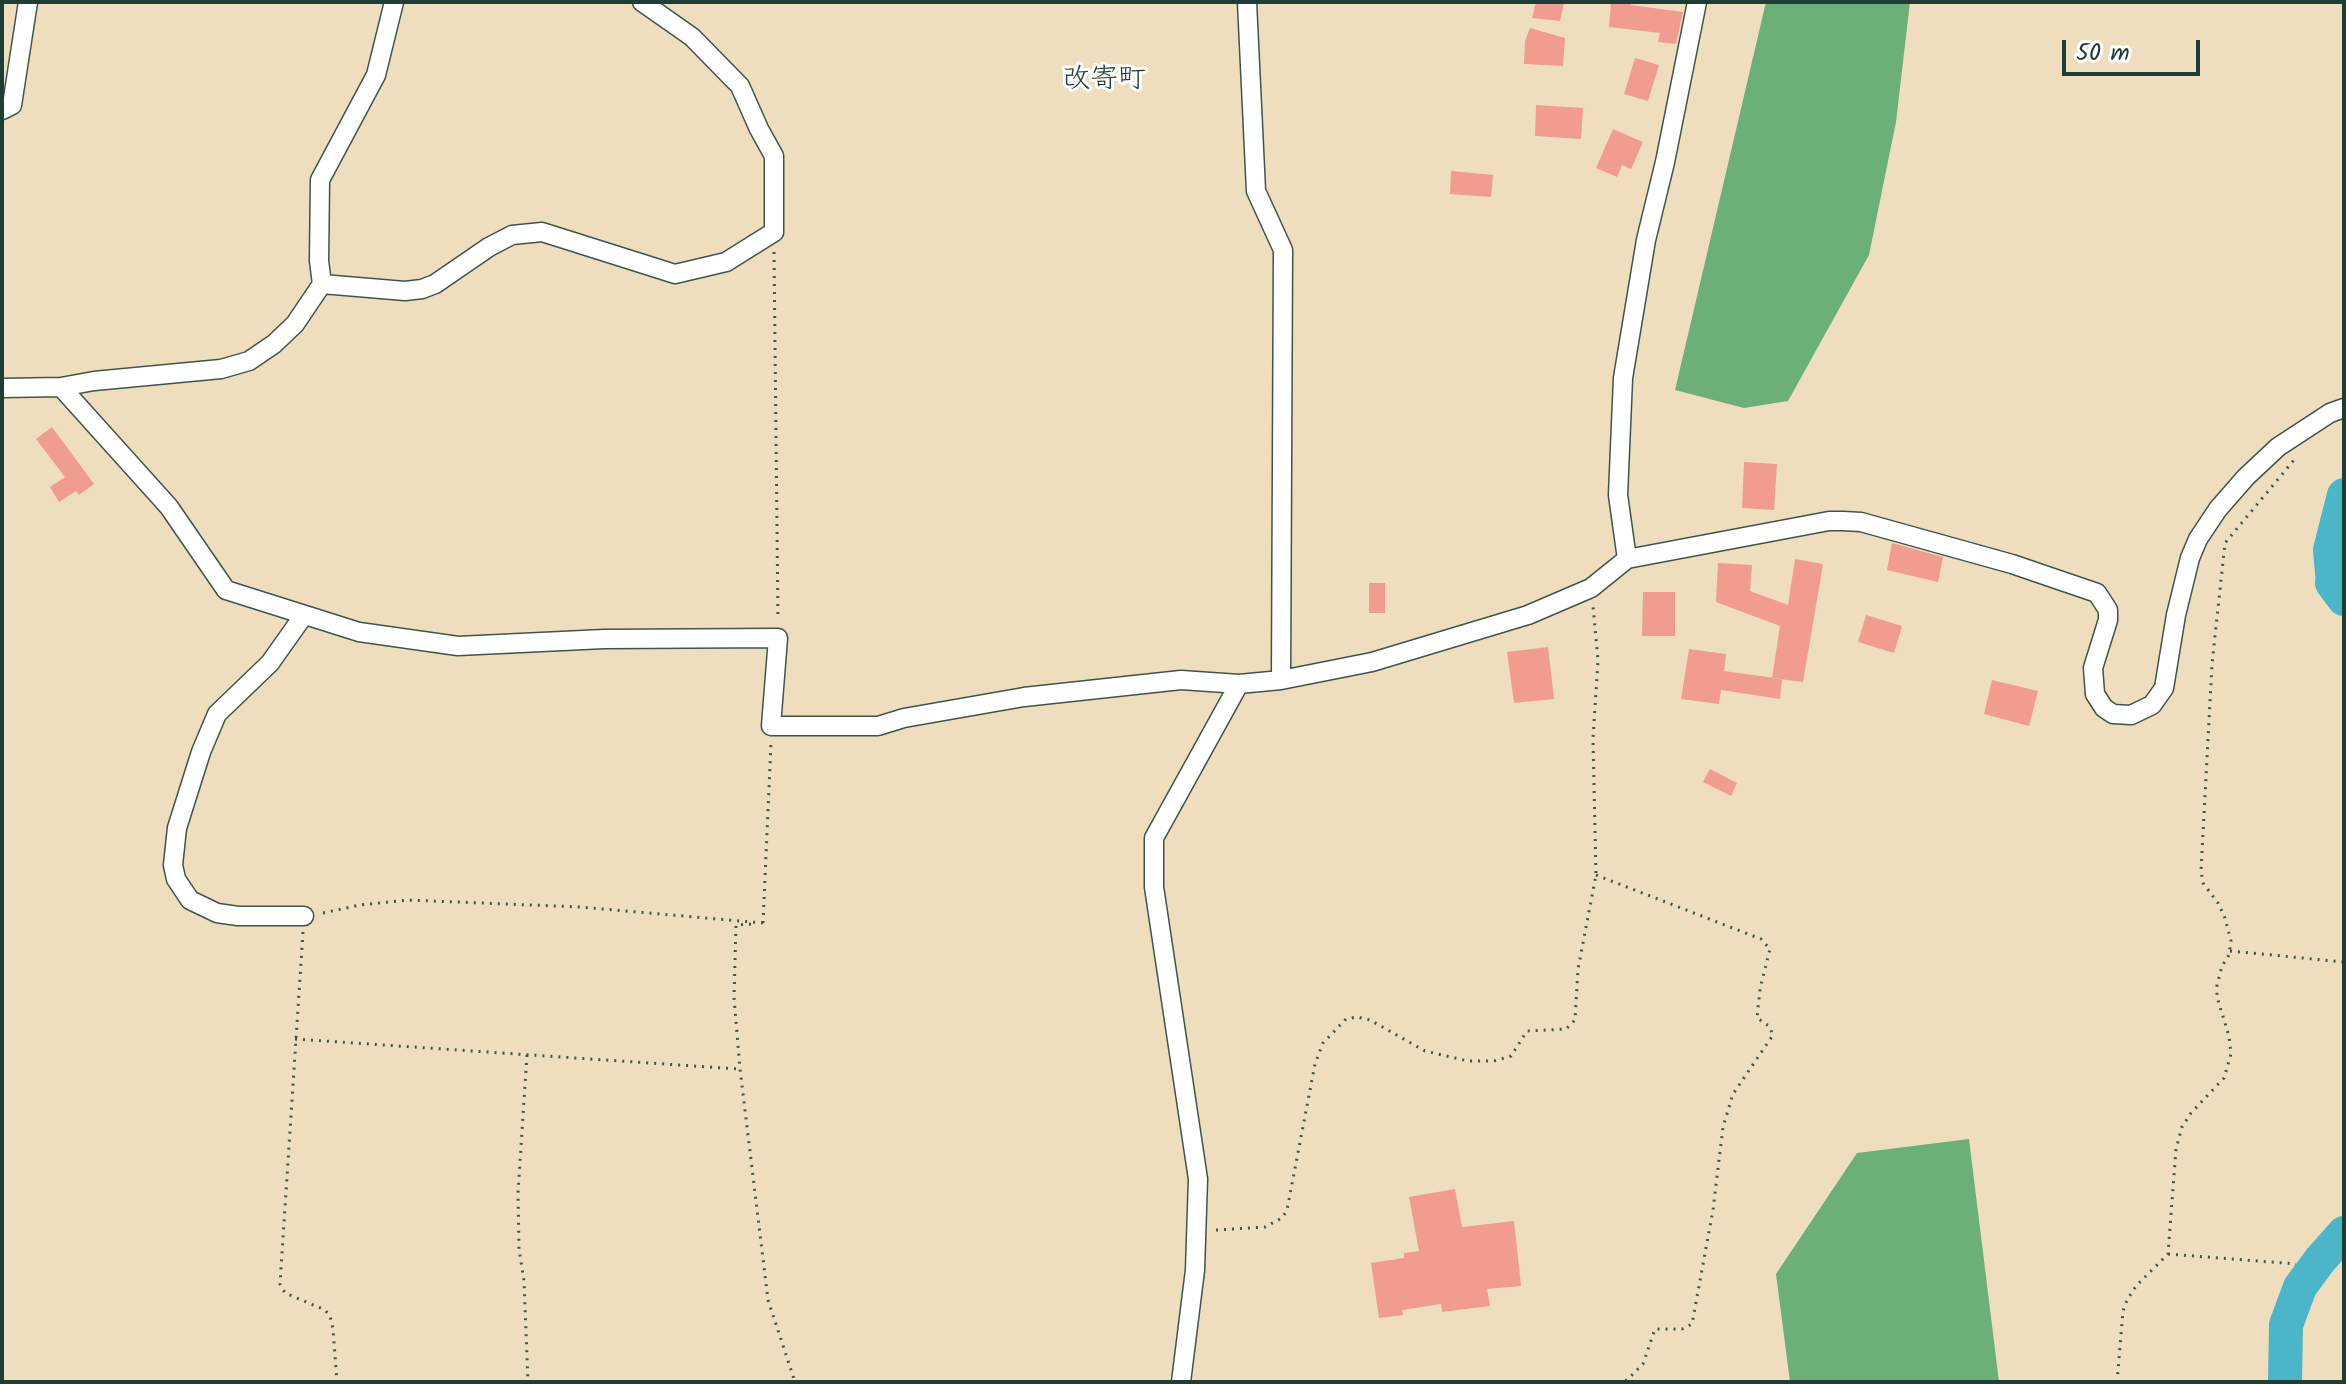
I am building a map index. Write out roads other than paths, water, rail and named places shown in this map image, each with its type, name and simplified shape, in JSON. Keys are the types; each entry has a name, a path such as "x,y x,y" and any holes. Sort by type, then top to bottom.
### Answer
{"street":[{"path":"2,110 12,105 28,2"},
{"path":"2,388 61,387 221,369 249,361 274,344 295,324 322,284 319,261 320,180 376,75 394,2"},
{"path":"322,284 405,291 422,289 435,284 512,235 542,232 675,274 726,262 774,232 774,156 740,86 692,37 642,2"},
{"path":"1247,2 1256,191 1283,250 1281,680"},
{"path":"1627,559 1618,495 1623,378 1646,240 1697,2"},
{"path":"61,387 169,507 226,590 359,632 458,646 604,639 778,638 771,726 878,726 904,718 1024,697 1181,680 1239,684 1281,680 1372,662 1528,615 1591,588 1627,559 1843,521 1861,522 2040,573 2097,593 2104,602 2108,620 2093,668 2095,694 2104,708 2113,714 2131,715 2152,705 2164,688 2184,577 2198,539 2218,509 2278,447 2338,411"},
{"path":"304,615 270,663 217,714 201,752 177,828 173,865 176,879 190,900 217,913 304,916"},
{"path":"1181,1382 1195,1270 1198,1179 1154,887 1154,838 1239,684"}],"waterway":[{"path":"2344,495 2330,550 2332,583 2344,599"},
{"path":"2285,1382 2286,1325 2300,1287 2344,1233"}],"district":[{"name":"改寄町","path":"1104,82"}]}
